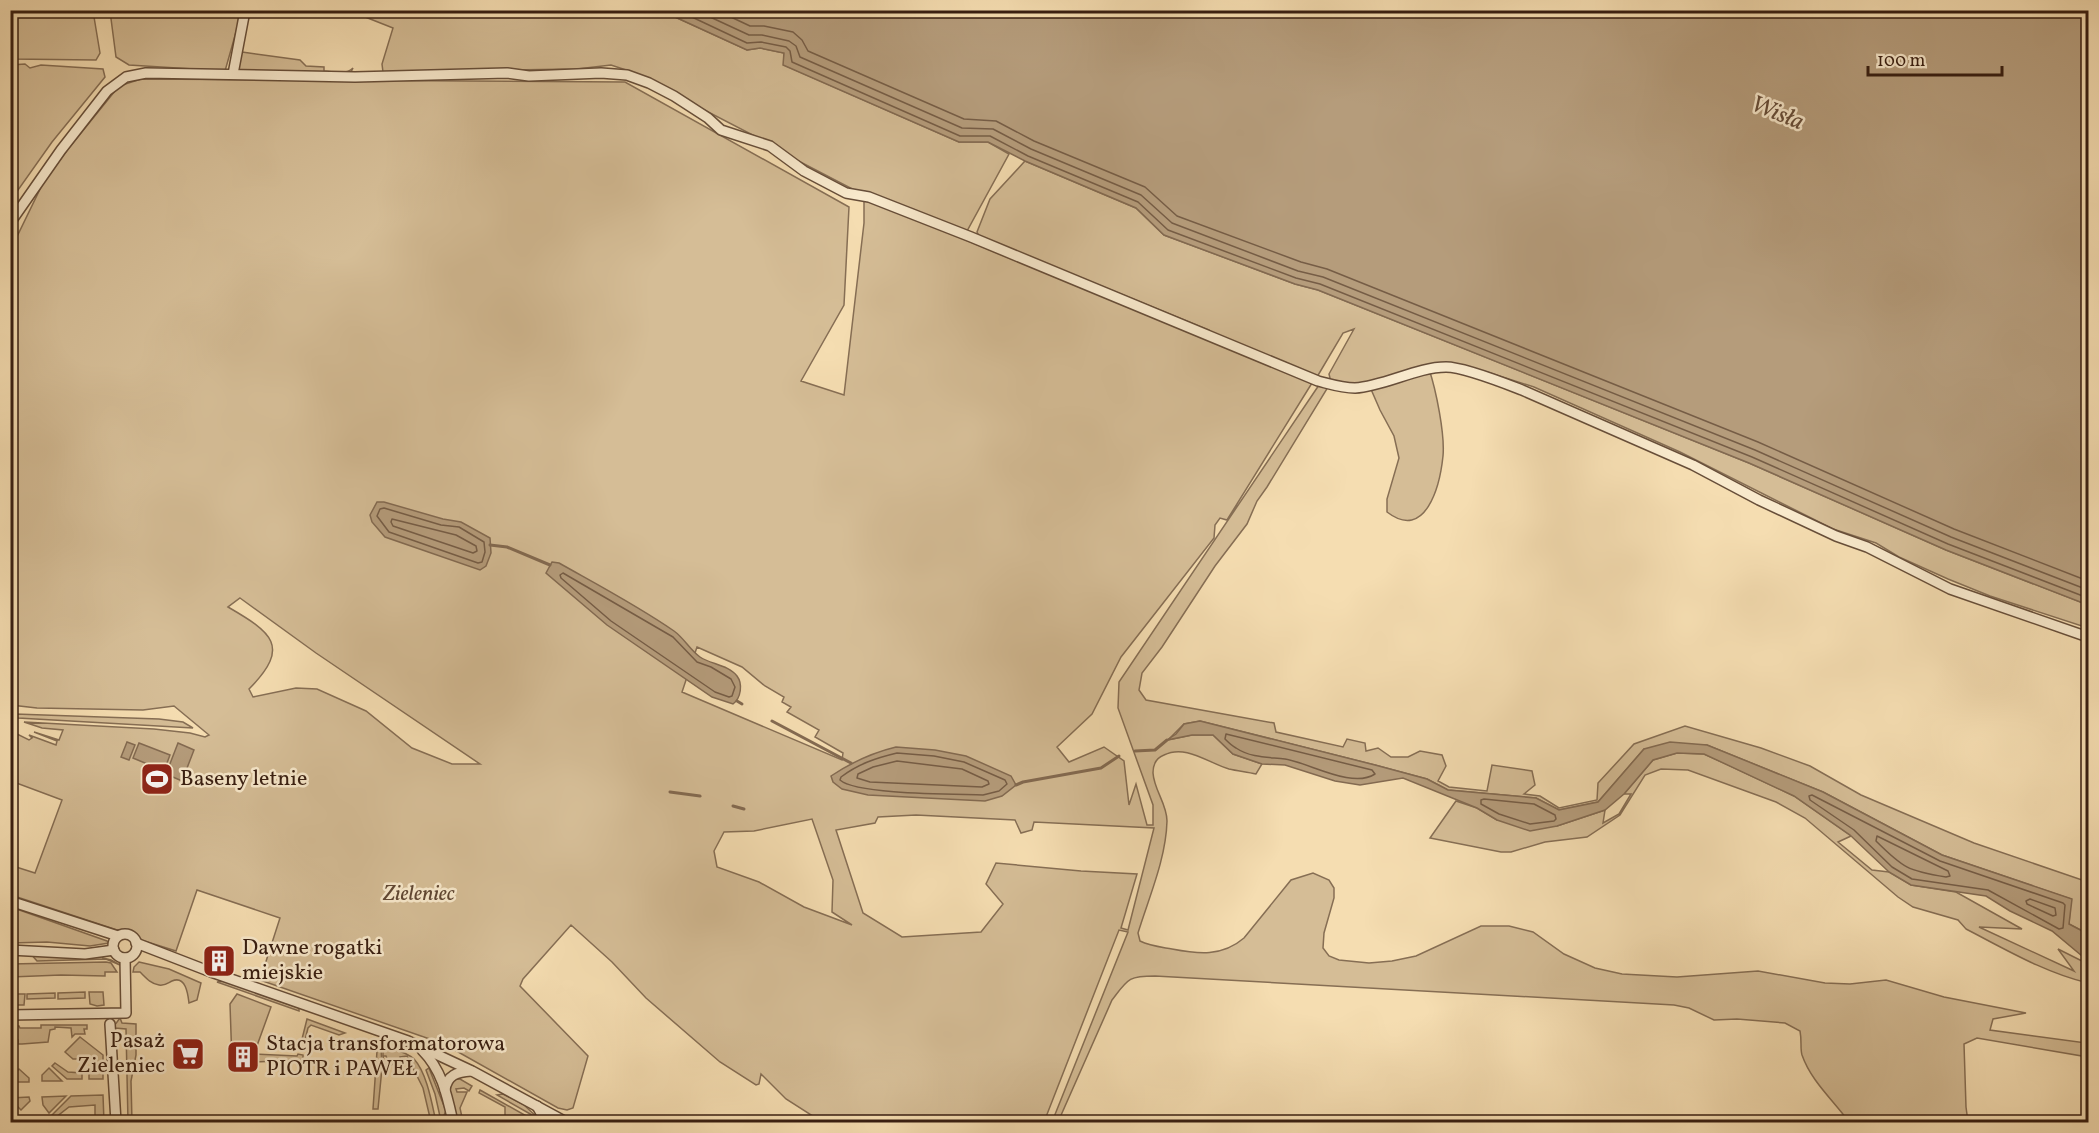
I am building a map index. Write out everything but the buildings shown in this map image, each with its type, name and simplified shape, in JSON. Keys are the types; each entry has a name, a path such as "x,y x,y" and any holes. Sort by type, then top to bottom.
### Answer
{"street":[{"path":"233,74 244,15 247,10"},
{"path":"10,223 61,150 107,91 126,77 146,73 355,77 507,73 528,76 601,73 627,75 674,96 726,133 770,146 804,171 846,193 869,197 971,237 1318,381 1354,388 1446,367 1497,381 1544,399 1693,465 1759,500 1836,536 1867,547 1959,593 2088,637"},
{"path":"10,901 118,936 130,935 136,943 192,965 418,1046 472,1071 566,1122"},
{"path":"118,936 113,944 118,956 147,953 192,965"},
{"path":"10,1015 126,1013 130,956 136,943"},
{"path":"10,950 85,954 114,950"},
{"path":"110,1024 116,1122"},
{"path":"418,1046 437,1068 453,1122"},
{"path":"445,1090 449,1078 453,1075 472,1071"},
{"path":"536,1106 546,1122"}],"green space":[{"path":"11,10 93,11 100,53 96,60 11,59"},
{"path":"110,11 242,11 225,71 129,65 116,57"},
{"path":"350,11 662,11 747,50 760,48 784,53 784,65 959,142 988,142 1009,154 967,231 864,191 858,192 629,71 611,65 577,69 383,72 382,64 393,28"},
{"path":"242,52 300,60 306,66 324,67 324,71 343,72 353,68 350,74 235,71"},
{"path":"25,64 30,68 41,65 103,69 105,77 52,142 11,200 11,65"},
{"name":"Zieleniec","path":"141,79 625,82 849,207 844,305 801,381 844,395 864,223 864,198 1312,383 1227,520 1220,518 1215,525 1214,538 1121,657 1092,714 1057,747 1069,762 1104,747 1124,761 1129,805 1136,784 1147,825 1153,825 1153,805 1118,708 1119,682 1319,385 1331,382 1257,501 1247,524 1215,566 1162,647 1142,673 1139,690 1146,700 1274,723 1276,732 1343,747 1347,739 1365,743 1366,751 1378,748 1391,757 1408,757 1420,751 1442,755 1446,766 1438,781 1449,787 1487,791 1492,765 1532,771 1535,785 1524,794 1540,796 1559,808 1597,800 1598,783 1634,744 1685,726 1761,748 1810,766 1861,795 1974,843 2088,882 2088,934 2069,924 2071,899 1942,855 1823,792 1707,745 1644,749 1598,802 1559,810 1536,798 1448,790 1427,779 1200,721 1184,724 1168,740 1192,735 1213,735 1233,754 1262,764 1256,774 1229,769 1189,753 1180,752 1164,755 1156,762 1153,773 1166,815 1166,835 1156,878 1138,933 1140,941 1191,952 1210,952 1227,948 1244,938 1291,880 1313,873 1329,880 1334,888 1334,898 1324,933 1323,948 1329,956 1339,960 1369,963 1392,961 1416,956 1481,926 1509,926 1533,932 1564,954 1595,968 1622,974 1677,977 1758,971 1825,983 1850,984 1886,980 1944,997 2026,1013 1993,1019 1990,1030 2086,1043 2088,1041 2088,1057 1977,1038 1964,1044 1968,1122 1907,1120 1849,1122 1817,1082 1806,1064 1801,1052 1800,1031 1785,1023 1737,1019 1714,1020 1689,1008 1674,1005 1146,976 1129,980 1112,1000 1058,1122 1052,1122 1128,932 1119,930 1044,1122 822,1122 786,1099 761,1074 759,1084 756,1085 720,1062 646,998 612,962 571,925 523,979 520,986 588,1056 573,1108 567,1110 558,1108 444,1044 260,980 280,918 197,890 176,951 141,940 130,930 117,930 11,895 10,865 35,873 62,800 11,781 11,731 29,740 32,738 29,735 56,745 57,741 34,732 59,740 63,730 42,728 24,722 154,729 205,737 209,735 174,706 143,710 37,708 11,705 11,249 44,181 119,86","holes":["240,598 316,653 480,764 452,764 412,748 366,711 317,689 296,688 253,697 249,689 270,662 273,651 271,641 255,624 228,607","697,647 742,667 765,686 784,697 782,702 791,707 787,712 819,730 815,737 843,753 842,760 682,692","916,815 1015,820 1021,833 1032,830 1034,822 1154,828 1128,930 1121,928 1137,874 996,863 986,884 1003,904 981,932 902,937 863,913 836,830 875,823 878,817","812,819 833,880 832,912 852,925 804,907 759,882 717,867 714,851 724,832 754,831"]},
{"path":"1025,161 1136,208 1164,235 1295,284 1318,290 1749,463 1946,550 2088,605 2088,628 1990,596 1899,557 1876,543 1833,529 1680,452 1534,387 1455,364 1429,369 1443,436 1443,456 1434,494 1421,515 1412,520 1400,519 1387,512 1387,499 1399,458 1394,436 1370,387 1331,382 1329,374 1354,329 1343,333 1317,377 979,236 977,232 990,199"},
{"path":"15,714 159,719 183,722 193,728 18,718 14,716"},
{"path":"1677,753 1704,754 1794,796 1851,836 1838,842 1872,870 1889,872 1911,885 1956,892 2022,929 1979,927 2074,971 2058,949 2088,964 2088,983 2072,979 2026,960 1966,929 1958,920 1913,907 1898,897 1805,818 1776,802 1688,770 1661,769 1645,775 1620,815 1587,837 1545,842 1511,852 1430,838 1456,801 1477,808 1497,820 1557,826 1605,810 1603,823 1619,814 1631,794 1624,794 1653,760"},
{"path":"11,907 109,943 90,946 47,942 11,943"},
{"path":"30,953 101,955 120,965 106,959 37,961"},
{"path":"139,962 169,969 201,983 197,1000 189,1003 185,987 180,981 159,985 151,982 140,972 133,972"},
{"path":"111,963 117,972 105,972 105,976 11,977 11,964"},
{"path":"224,981 299,1008 299,1011 217,982"},
{"path":"85,992 85,998 58,999 58,993"},
{"path":"89,992 103,992 104,1005 90,1004"},
{"path":"55,993 55,998 27,999 27,994"},
{"path":"11,994 25,994 24,1005 11,1005"},
{"path":"237,994 271,1007 254,1054 297,1056 298,1054 303,1055 303,1060 232,1063 230,1004"},
{"path":"120,1018 122,1023 136,1024 136,1055 131,1081 132,1122 128,1122 126,1029 114,1026"},
{"path":"307,1019 345,1033 339,1035 311,1025 304,1044 301,1043"},
{"path":"41,1025 87,1025 87,1029 84,1029 85,1034 75,1034 72,1037 71,1028 55,1027 50,1030 48,1042 22,1044 18,1044 16,1040 16,1030 11,1030 11,1026 41,1028"},
{"path":"80,1037 103,1055 103,1079 89,1079 89,1073 95,1072 95,1057 73,1059 65,1052"},
{"path":"362,1039 381,1047 382,1068 378,1109 373,1109 377,1051 361,1046"},
{"path":"383,1046 408,1054 419,1065 436,1122 431,1122 423,1088 407,1056 400,1057 401,1062 390,1065 386,1056 383,1056"},
{"path":"55,1063 68,1072 82,1073 82,1079 67,1079 52,1066"},
{"path":"49,1068 62,1081 42,1081 42,1075"},
{"path":"429,1068 446,1111 441,1121 435,1094 426,1070"},
{"path":"19,1069 29,1078 29,1082 11,1082 11,1077"},
{"path":"454,1079 460,1079 472,1086 469,1091 464,1088 456,1089 457,1092 467,1092 460,1108 463,1122 458,1122 449,1087"},
{"path":"480,1090 537,1122 505,1122 505,1107 479,1093"},
{"path":"503,1094 524,1105 539,1119 497,1095"},
{"path":"103,1095 104,1122 90,1122 95,1121 95,1105 69,1107 56,1117 52,1115 71,1096"},
{"path":"66,1096 49,1113 43,1105 42,1097"},
{"path":"29,1097 30,1101 21,1110 11,1100 11,1098"}],"water":[{"name":"Wisła","path":"2065,10 2088,20 2088,605 1946,550 1749,463 1318,290 1295,284 1164,235 1136,208 1025,161 988,142 959,142 783,65 784,53 760,48 747,50 662,11"},
{"path":"377,502 461,522 490,538 491,553 486,566 480,570 385,537 372,522 370,515"},
{"path":"552,562 559,563 618,596 678,634 700,657 734,672 739,679 740,687 736,701 733,704 712,697 607,625 546,573"},
{"path":"1200,721 1427,779 1448,790 1536,798 1559,810 1598,802 1644,749 1670,742 1707,745 1823,792 1942,855 2072,899 2069,924 2088,934 2088,961 2052,931 2010,911 1986,896 1911,885 1889,872 1850,835 1794,796 1704,754 1677,753 1653,760 1624,794 1605,810 1557,826 1530,831 1497,820 1477,808 1403,778 1360,785 1335,781 1285,765 1262,764 1233,754 1213,735 1192,735 1167,740 1184,724"},
{"path":"127,742 135,745 129,760 121,757"},
{"path":"139,743 170,755 164,771 133,758"},
{"path":"178,743 194,750 182,781 166,774"},
{"path":"896,747 935,750 966,756 1011,776 1016,785 1002,796 985,801 868,795 842,789 833,782 831,776 846,766"}],"waterway":[{"path":"490,545 507,547 550,565"},
{"path":"737,701 742,704"},
{"path":"772,721 851,763"},
{"path":"1135,751 1155,750 1167,740"},
{"path":"1016,785 1101,768 1119,756"},
{"path":"670,792 700,796"},
{"path":"733,806 744,809"}],"place":[{"name":"Baseny letnie","path":"157,779"},
{"name":"Dawne rogatki miejskie","path":"219,961"},
{"name":"Pasaż Zieleniec","path":"188,1054"},
{"name":"Stacja transformatorowa PIOTR i PAWEŁ","path":"243,1057"}]}
